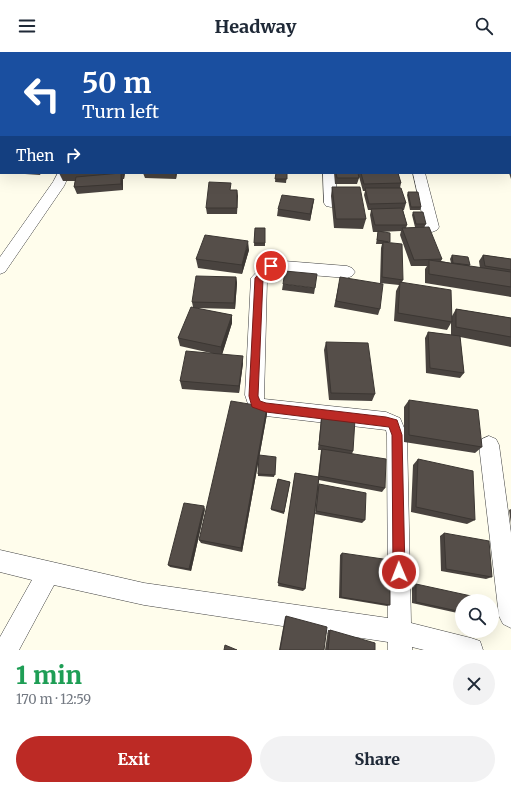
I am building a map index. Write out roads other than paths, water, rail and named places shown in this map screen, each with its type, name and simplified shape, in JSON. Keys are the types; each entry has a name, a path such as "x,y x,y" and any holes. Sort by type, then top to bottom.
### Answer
{"street":[{"path":"0,268 59,183 64,174"},
{"path":"328,174 331,203"},
{"path":"419,174 432,228"},
{"path":"346,272 271,266 259,278 254,396 256,404 266,408 386,421 393,424 397,435 400,641"},
{"path":"489,446 511,616"},
{"path":"0,561 144,594 400,641 471,650"},
{"path":"6,650 49,572"}]}
